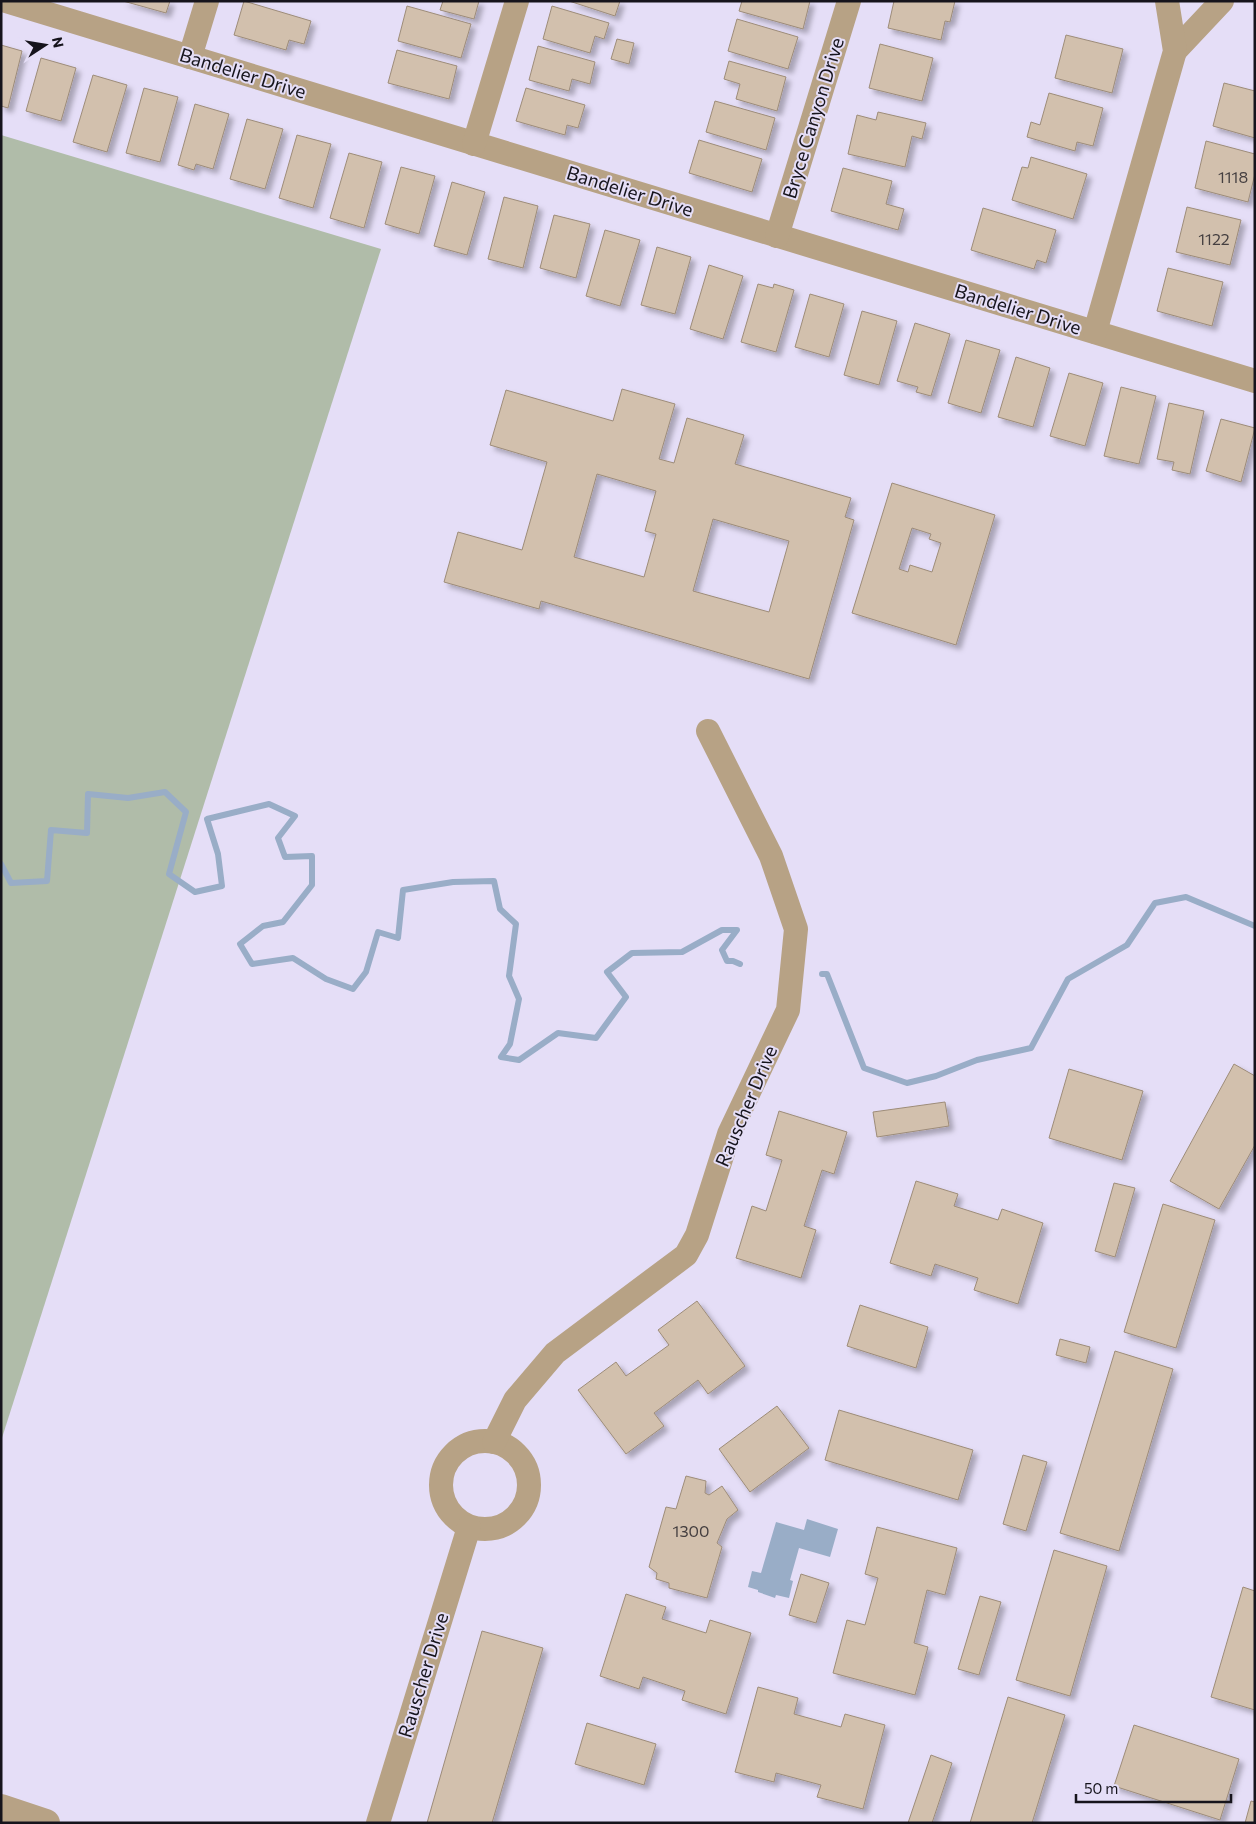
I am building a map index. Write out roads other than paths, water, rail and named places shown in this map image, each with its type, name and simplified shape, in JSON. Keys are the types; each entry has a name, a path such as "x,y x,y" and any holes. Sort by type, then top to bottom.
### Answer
{"street":[{"name":"Bandelier Drive","path":"6,1 1255,381"},
{"path":"190,58 207,1"},
{"path":"474,144 517,1"},
{"name":"Bryce Canyon Drive","path":"777,236 849,1"},
{"path":"1095,332 1175,51 1167,1"},
{"path":"1175,51 1222,1"},
{"name":"Rauscher Drive","path":"494,1442 515,1400 555,1352 686,1255 696,1235 729,1134 788,1010 796,929 771,856 708,731"},
{"path":"480,1441 494,1442 508,1447 519,1457 526,1470 530,1484 527,1499 521,1512 510,1522 497,1528 483,1530 469,1527 456,1519 447,1508 442,1495 441,1480 445,1466 454,1454 466,1445 480,1441"},
{"name":"Rauscher Drive","path":"378,1823 469,1527"},
{"path":"1,1808 46,1823"}],"water":[{"path":"807,1519 838,1529 830,1557 799,1548 790,1580 793,1581 789,1598 776,1595 775,1598 748,1587 752,1571 761,1573 776,1522 804,1530"}],"waterway":[{"path":"1,864 11,883 47,881 51,830 87,833 88,794 128,798 165,792 186,812 169,874 195,892 222,886 218,854 207,819 269,804 295,816 278,838 285,857 312,856 312,885 283,922 263,926 240,944 252,964 293,958 326,979 353,989 366,972 378,932 398,938 403,890 453,882 494,881 500,909 516,924 509,976 519,999 510,1044 501,1057 519,1060 558,1033 596,1038 626,997 607,972 632,953 682,952 722,930 737,930 722,950 727,961 740,964"},
{"path":"822,974 827,974 864,1068 907,1083 936,1076 977,1060 1031,1048 1068,979 1127,945 1155,903 1186,897 1255,926"}]}
